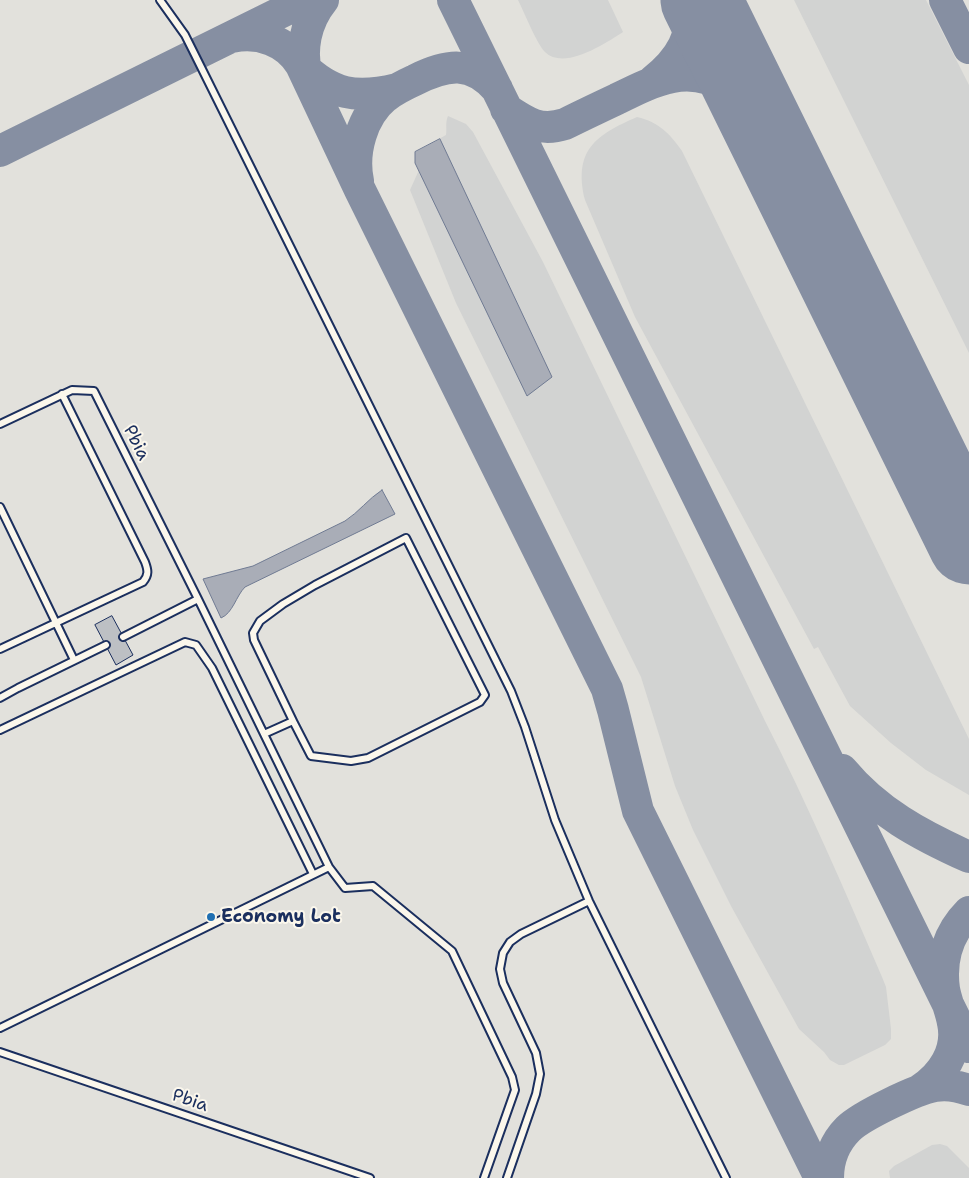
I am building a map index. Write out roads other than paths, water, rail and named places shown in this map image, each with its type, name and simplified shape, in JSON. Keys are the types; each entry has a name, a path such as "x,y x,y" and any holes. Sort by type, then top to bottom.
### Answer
{"lane":[{"path":"160,0 185,35 511,691 525,727 555,820 589,901 726,1178"},
{"name":"Pbia","path":"0,424 72,390 94,391 330,867 345,888 372,886 452,950 512,1076 515,1090 484,1178"},
{"path":"0,649 143,582 148,576 148,570 62,394"},
{"path":"0,506 74,660"},
{"path":"406,538 485,695 480,702 368,758 351,761 311,756 293,721 254,640 256,626 283,604 315,585 406,538"},
{"path":"123,637 198,599"},
{"path":"0,730 185,642 196,645 212,668 313,874"},
{"path":"0,698 106,645"},
{"path":"264,734 293,721"},
{"path":"0,1028 330,867"},
{"path":"507,1178 536,1094 540,1074 536,1053 503,983 500,969 503,953 510,942 521,934 589,901"},
{"name":"Pbia","path":"0,1052 370,1178"}],"place":[{"name":"Economy Lot","path":"211,917"}]}
